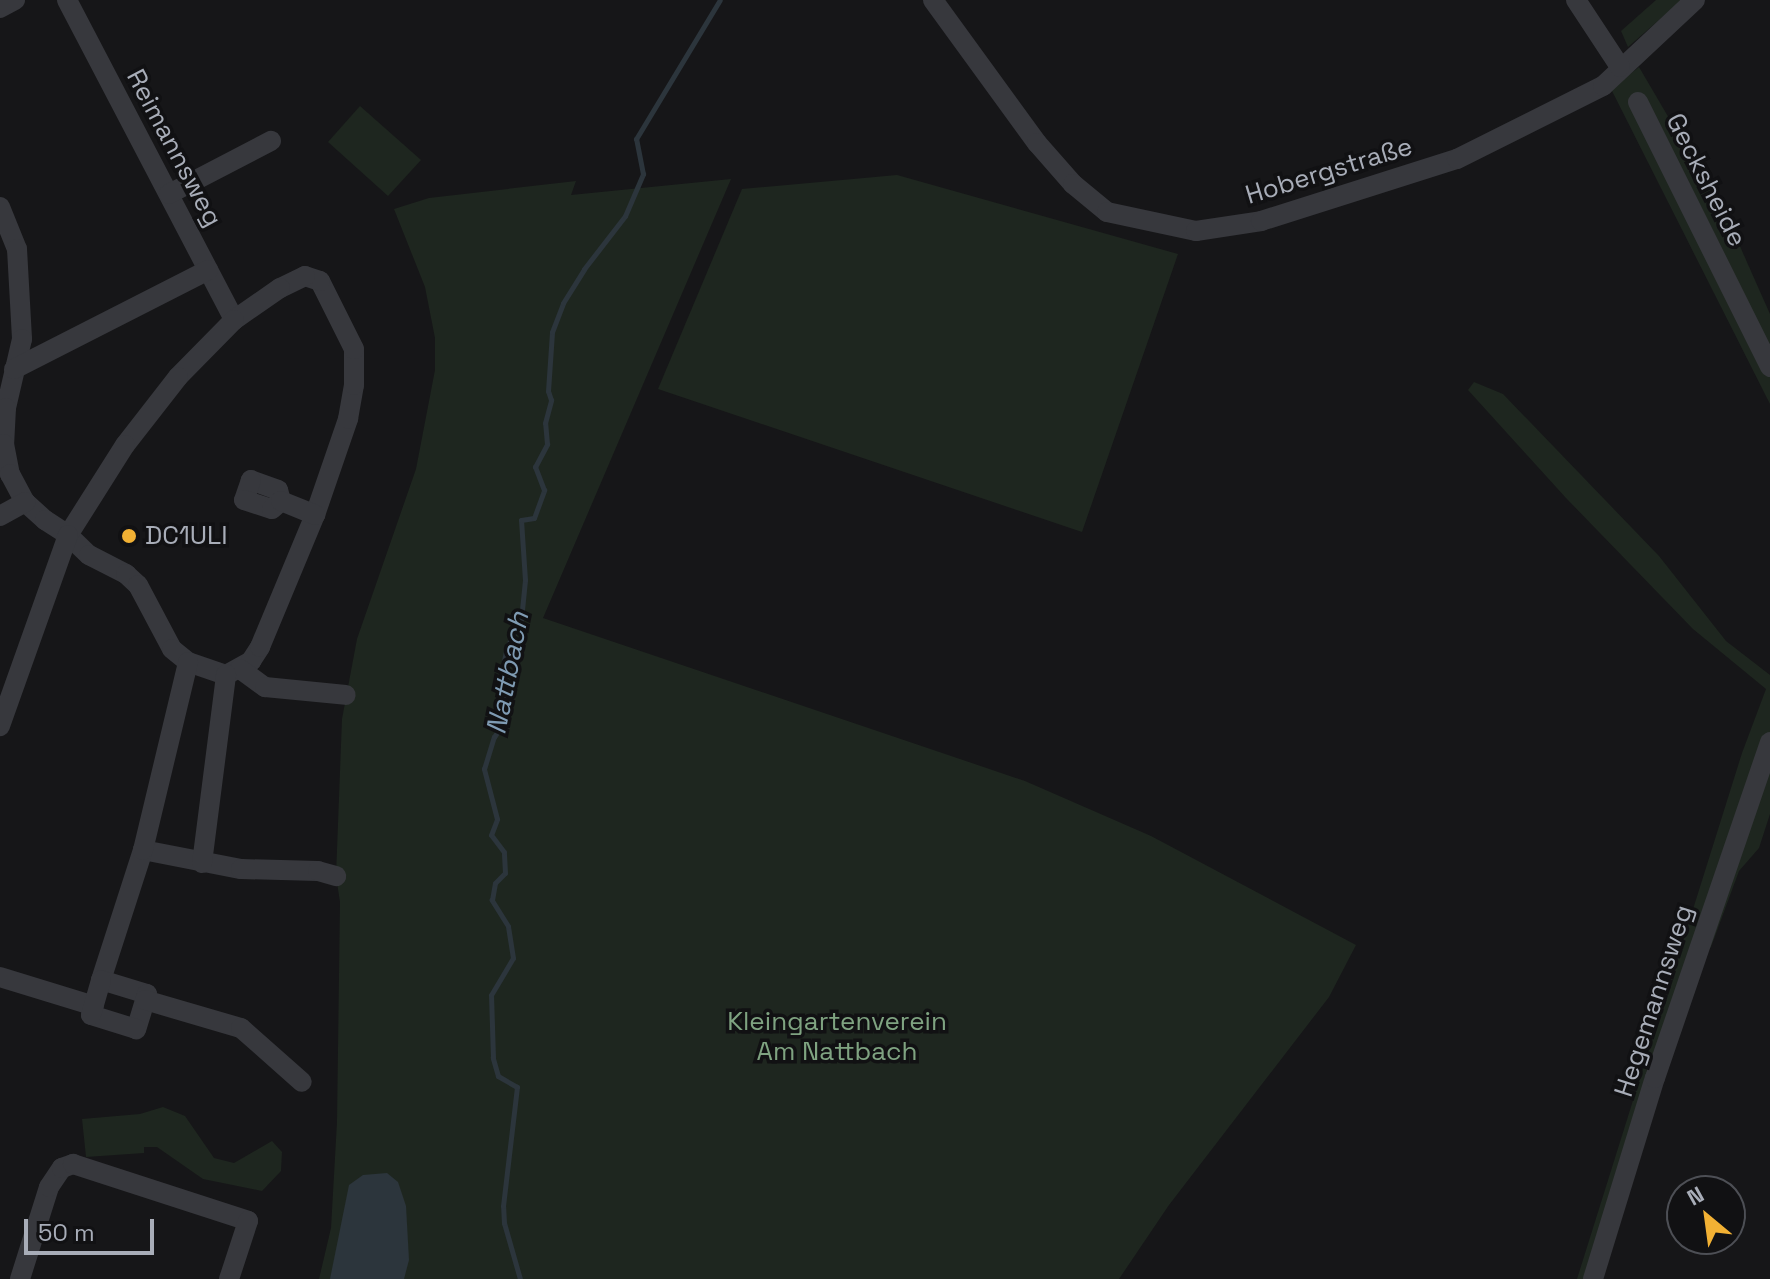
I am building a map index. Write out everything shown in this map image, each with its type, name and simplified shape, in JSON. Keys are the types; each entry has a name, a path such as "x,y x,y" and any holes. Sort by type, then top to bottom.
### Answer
{"street":[{"path":"0,8 15,0"},
{"name":"Reimannsweg","path":"67,0 234,320"},
{"name":"Hobergstraße","path":"933,0 1037,143 1073,184 1107,212 1196,231 1261,221 1457,159 1603,86 1695,0"},
{"path":"1576,0 1620,67"},
{"name":"Gecksheide","path":"1638,102 1770,367"},
{"path":"169,194 271,141"},
{"path":"0,207 17,249 22,339 14,369 4,444 10,474 25,502 89,555 126,574 138,585 172,649 188,662 233,672 265,687 346,695"},
{"path":"14,369 208,270"},
{"path":"0,726 68,535 125,445 178,377 234,320 294,280 305,276 320,281 354,349 354,385 348,419 315,515 260,647 233,672 202,863"},
{"path":"281,501 315,515"},
{"path":"0,516 25,502"},
{"path":"101,980 147,994 136,1029 91,1015 101,980 143,850 188,662"},
{"name":"Hegemannsweg","path":"1593,1279 1655,1078 1770,742"},
{"path":"143,850 241,869 318,871 336,876"},
{"path":"0,977 94,1006"},
{"path":"145,1000 241,1028 302,1082"},
{"path":"20,1279 49,1187 62,1168 73,1164 248,1221 229,1279"}],"green space":[{"path":"1656,0 1682,0 1628,47 1621,31"},
{"path":"1639,67 1727,217 1770,314 1770,404 1611,89"},
{"path":"360,106 421,160 388,196 328,142"},
{"path":"897,175 1178,254 1082,532 658,389 742,189"},
{"name":"Kleingartenverein Am Nattbach","path":"731,179 543,618 1025,781 1151,836 1356,945 1329,997 1169,1205 1119,1279 319,1279 331,1228 337,1122 340,902 336,876 342,719 357,639 416,469 435,370 435,338 425,287 394,209 429,198 576,181 571,195"},
{"path":"1474,382 1503,394 1659,556 1726,641 1770,675 1770,814 1759,848 1739,871 1711,947 1689,964 1588,1279 1577,1279 1742,753 1766,689 1693,629 1566,498 1468,390"},
{"path":"163,1107 185,1116 214,1158 234,1163 272,1141 282,1152 281,1171 262,1191 203,1179 157,1147 144,1147 144,1153 86,1157 82,1119 140,1114"}],"shaded area":[{"path":"387,1173 398,1182 406,1206 409,1260 404,1279 330,1279 349,1185 363,1175"}],"waterway":[{"name":"Nattbach","path":"520,1279 504,1223 503,1206 517,1087 498,1076 493,1058 491,995 513,958 508,926 492,900 495,883 505,873 504,852 491,835 497,819 484,769 494,737 504,722 502,670 507,647 521,620 525,580 521,520 534,518 544,490 535,467 547,444 545,423 551,400 548,391 552,332 563,303 584,269 625,216 643,174 636,139 720,0"}],"place":[{"name":"DC1ULI","path":"129,536"}]}
